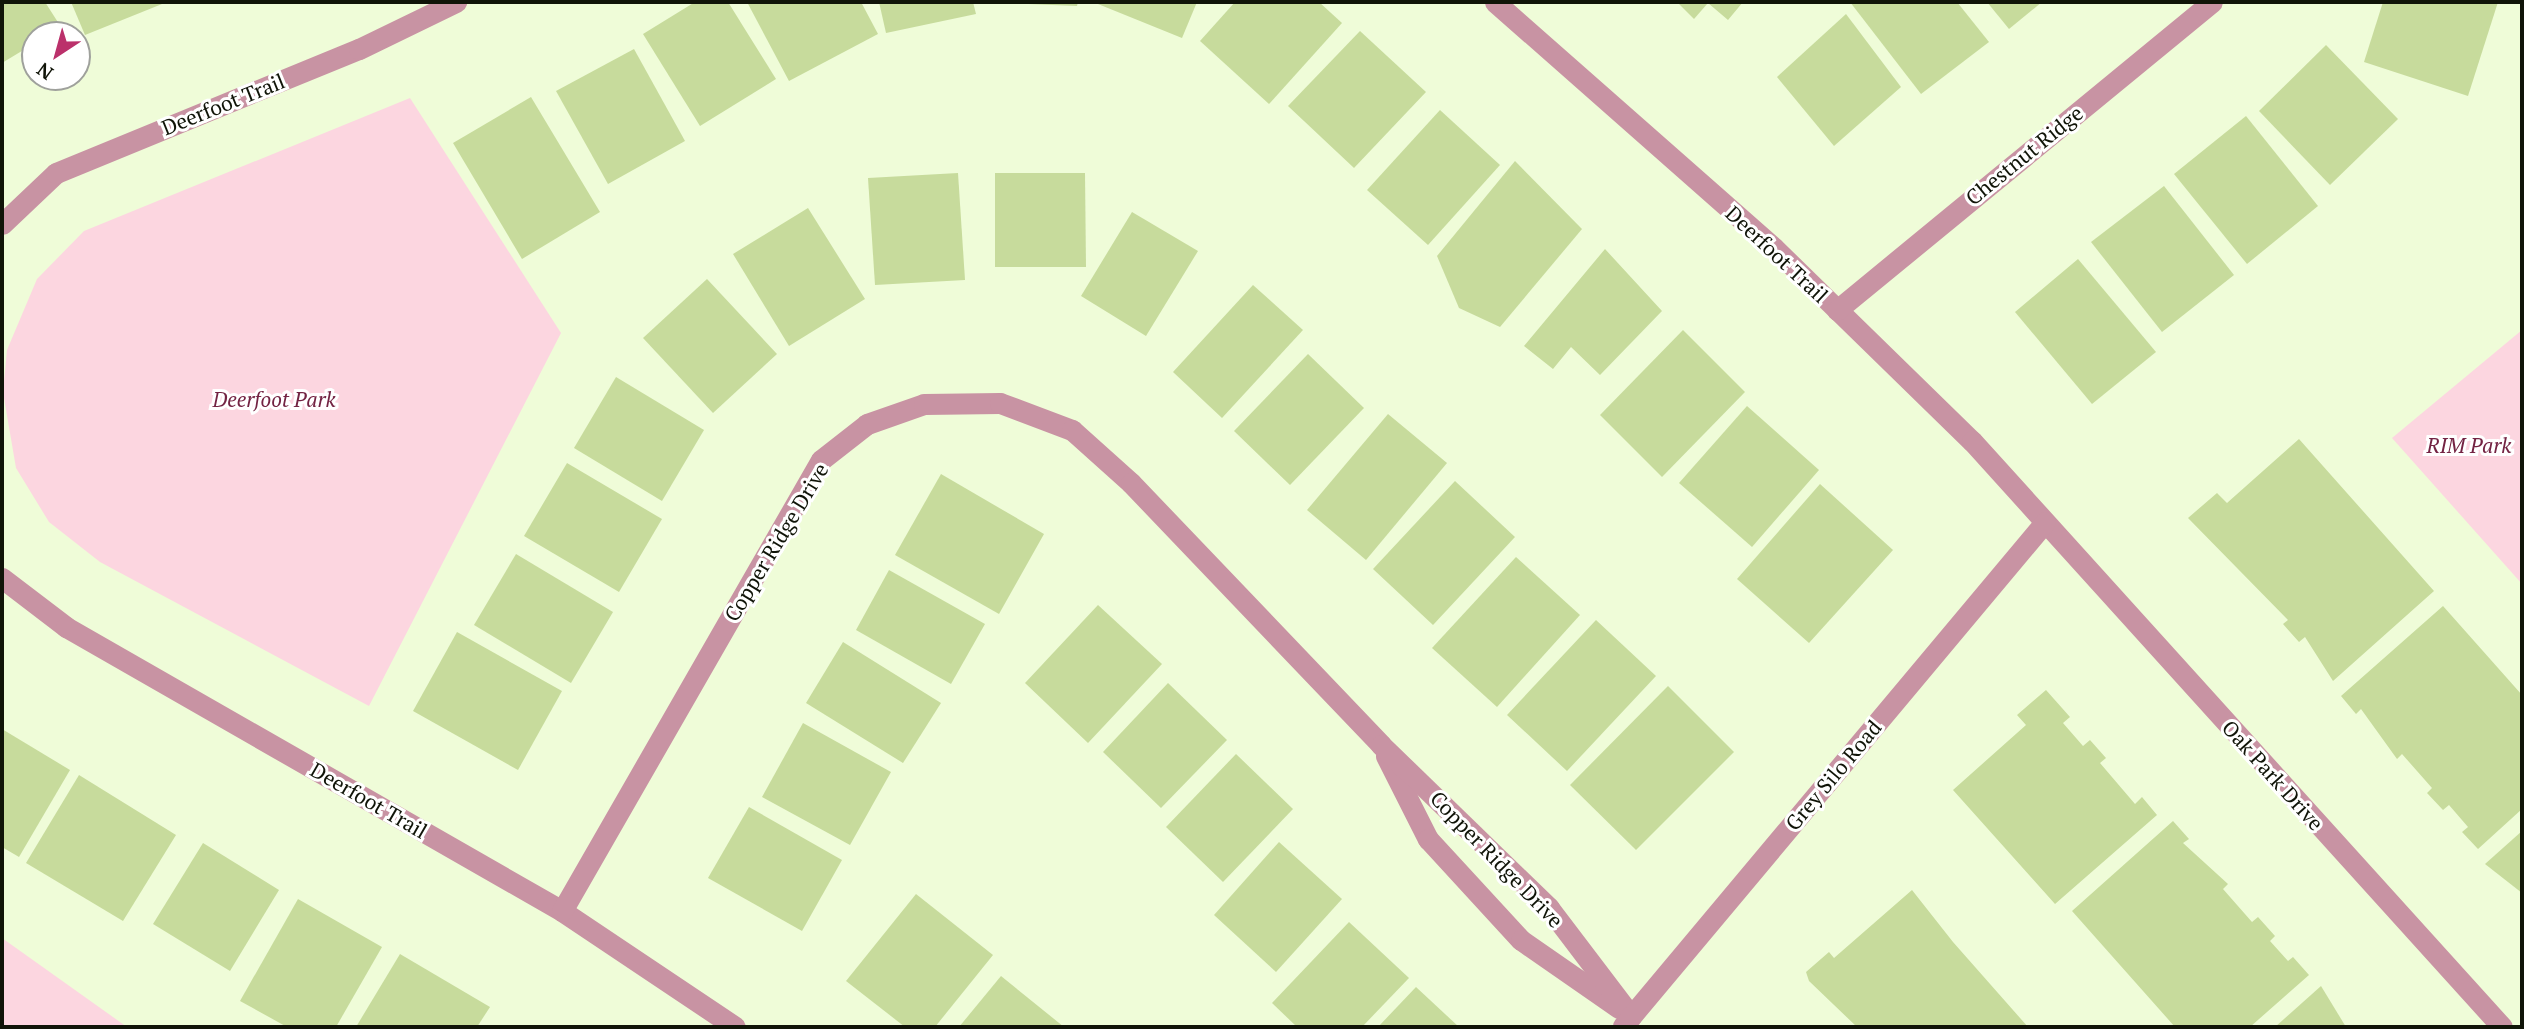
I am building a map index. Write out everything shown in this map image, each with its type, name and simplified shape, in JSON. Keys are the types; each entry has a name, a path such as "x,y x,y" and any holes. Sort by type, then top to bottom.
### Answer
{"street":[{"name":"Deerfoot Trail","path":"2,224 56,173 359,49 456,2"},
{"name":"Deerfoot Trail","path":"1495,2 1836,310 1972,441 2045,522"},
{"name":"Chestnut Ridge","path":"1836,310 2212,2"},
{"name":"Copper Ridge Drive","path":"562,911 821,460 867,424 924,404 1000,404 1072,430 1131,483 1381,745 1549,908 1626,1022"},
{"name":"Grey Silo Road","path":"1626,1022 2045,522"},
{"name":"Oak Park Drive","path":"2045,522 2502,1027"},
{"name":"Deerfoot Trail","path":"2,578 66,627 562,911 735,1027"},
{"name":"Copper Ridge Drive","path":"1381,745 1429,839 1521,940 1626,1022"}],"green space":[{"name":"Deerfoot Park","path":"410,98 561,333 369,706 100,562 49,522 16,468 3,392 7,350 37,279 84,231"},
{"name":"RIM Park","path":"2522,330 2522,584 2392,438"},
{"path":"2,938 127,1027 2,1027"}],"building":[{"path":"2,2 45,2 57,21 21,21 21,51 2,63"},
{"path":"71,2 167,2 91,33 91,21 79,21"},
{"path":"695,2 728,2 776,79 700,126 643,34"},
{"path":"747,2 861,2 878,34 789,81"},
{"path":"879,2 973,2 976,14 886,33"},
{"path":"1028,2 1078,2 1077,6"},
{"path":"1093,2 1197,2 1182,38"},
{"path":"1235,2 1319,2 1342,23 1269,104 1200,41"},
{"path":"1677,2 1743,2 1728,20 1708,3 1694,19"},
{"path":"1850,2 1957,2 1989,42 1921,94"},
{"path":"1987,2 2042,2 2009,29"},
{"path":"2383,2 2498,2 2468,96 2364,62"},
{"path":"1846,14 1901,87 1834,146 1777,77"},
{"path":"1360,31 1426,92 1354,168 1288,106"},
{"path":"2326,45 2398,119 2330,185 2259,111"},
{"path":"634,49 685,141 608,184 556,91"},
{"path":"531,97 600,212 522,259 453,143"},
{"path":"1440,110 1500,165 1428,245 1367,190"},
{"path":"2246,116 2318,206 2247,264 2174,174"},
{"path":"1515,161 1582,229 1500,327 1459,308 1437,256"},
{"path":"958,173 965,280 875,285 868,178"},
{"path":"995,173 1085,173 1086,267 995,267"},
{"path":"2164,186 2234,275 2162,332 2091,242"},
{"path":"808,208 865,299 789,346 733,254"},
{"path":"1132,212 1198,251 1146,336 1081,296"},
{"path":"1605,249 1662,311 1600,375 1571,347 1553,369 1524,346"},
{"path":"2078,259 2156,352 2092,404 2015,312"},
{"path":"707,279 777,354 713,413 643,338"},
{"path":"1253,285 1303,330 1222,418 1173,372"},
{"path":"1683,330 1745,392 1662,477 1600,415"},
{"path":"1308,354 1364,408 1290,485 1234,431"},
{"path":"616,377 704,430 662,501 574,448"},
{"path":"1747,406 1819,470 1752,547 1679,483"},
{"path":"1388,414 1447,463 1366,560 1307,510"},
{"path":"2299,439 2434,591 2333,681 2305,637 2299,642 2283,624 2288,620 2188,518 2217,493 2227,503"},
{"path":"567,463 662,519 619,592 524,536"},
{"path":"941,474 1044,534 999,614 895,555"},
{"path":"1455,481 1515,537 1433,625 1373,569"},
{"path":"1820,484 1893,550 1809,643 1737,579"},
{"path":"516,554 613,612 571,683 474,625"},
{"path":"1516,557 1580,615 1497,707 1432,648"},
{"path":"889,570 985,624 951,684 856,630"},
{"path":"1098,605 1162,664 1088,743 1025,683"},
{"path":"2443,606 2522,695 2522,809 2478,849 2462,832 2468,827 2449,805 2443,810 2427,793 2432,788 2402,754 2397,759 2361,709 2356,714 2341,696"},
{"path":"1596,620 1656,676 1567,771 1507,715"},
{"path":"457,632 562,691 518,770 413,711"},
{"path":"843,642 941,703 903,763 806,703"},
{"path":"1168,683 1227,740 1161,808 1103,752"},
{"path":"1668,686 1734,752 1636,850 1570,785"},
{"path":"2046,690 2070,717 2063,723 2083,746 2090,740 2106,758 2100,763 2135,804 2142,797 2157,815 2055,904 1953,790 2026,725 2017,715"},
{"path":"803,723 891,772 850,845 762,797"},
{"path":"2,729 70,770 19,857 2,847"},
{"path":"1236,754 1293,809 1223,882 1166,827"},
{"path":"79,775 176,835 123,921 26,863"},
{"path":"749,807 842,860 802,931 708,878"},
{"path":"2173,821 2189,839 2183,843 2228,884 2223,889 2252,922 2258,917 2275,936 2270,941 2288,961 2293,957 2309,975 2250,1027 2175,1027 2072,911"},
{"path":"2522,831 2522,893 2485,864"},
{"path":"1279,842 1342,899 1276,972 1214,915"},
{"path":"203,843 279,890 230,971 153,924"},
{"path":"1912,890 1953,942 2028,1027 1857,1027 1809,981 1806,972 1829,952 1834,958"},
{"path":"916,894 993,955 935,1027 905,1027 846,981"},
{"path":"298,899 382,947 336,1027 287,1027 240,1001"},
{"path":"1349,922 1409,978 1362,1027 1297,1027 1272,1003"},
{"path":"400,954 490,1007 477,1027 356,1027"},
{"path":"1001,976 1064,1027 959,1027"},
{"path":"2321,986 2346,1027 2275,1027"},
{"path":"1416,987 1459,1027 1378,1027"}]}
